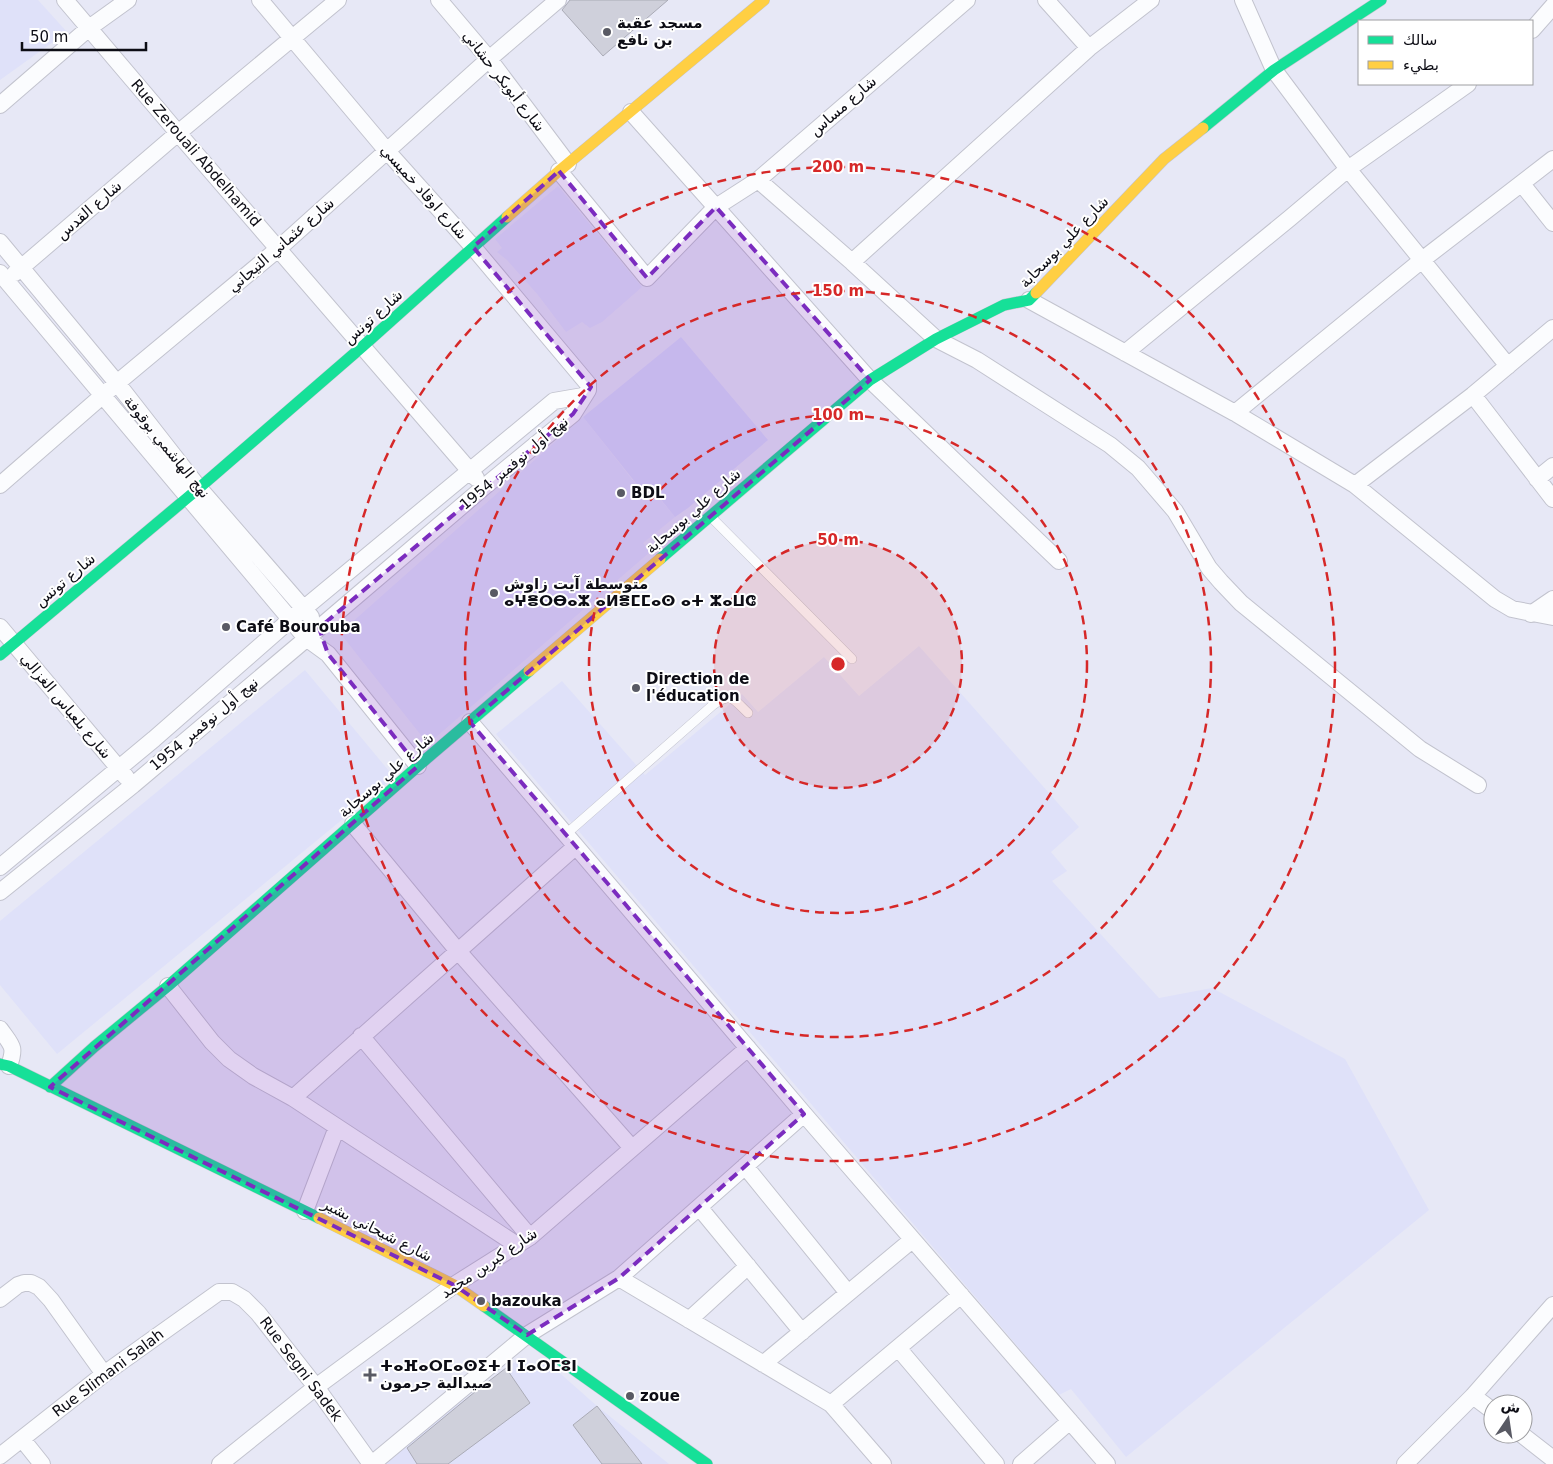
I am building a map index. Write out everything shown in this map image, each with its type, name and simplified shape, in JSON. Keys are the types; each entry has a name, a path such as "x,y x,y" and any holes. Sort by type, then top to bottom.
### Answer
{"street":[{"name":"Rue Zerouali Abdelhamid","path":"65,0 484,487"},
{"path":"0,105 89,28 128,0"},
{"name":"شارع اوقاد خميسي","path":"260,0 387,151 473,247 585,390"},
{"path":"292,38 338,0"},
{"name":"شارع أبوبكر حشاني","path":"439,0 489,59 564,167 647,278 716,207"},
{"name":"شارع عثماني التيجاني","path":"0,485 116,384 278,249 489,59 558,0"},
{"name":"شارع تونس","path":"0,655 363,346 564,167 764,0"},
{"name":"شارع مساس","path":"716,207 758,180 967,0"},
{"path":"1046,0 1089,48"},
{"path":"852,262 1089,48 1151,0"},
{"path":"1243,0 1274,70 1348,168 1508,366"},
{"name":"شارع علي بوسحابة","path":"50,1087 418,766 870,380 936,339 1004,305 1029,300 1164,159 1274,70 1381,0"},
{"path":"1533,29 1553,6"},
{"name":"شارع القدس","path":"2,280 22,267 292,38"},
{"path":"1125,353 1348,168 1467,85"},
{"path":"631,112 870,380 1059,561"},
{"path":"1235,414 1422,260 1553,160"},
{"path":"758,180 936,339 977,360 1110,445 1138,468 1175,511 1209,568 1241,603 1420,749 1478,785"},
{"path":"1522,184 1553,223"},
{"name":"نهج الهاشمي بوقوفة","path":"0,242 116,384 193,492 290,620 306,638 328,654 418,766"},
{"name":"نهج الهاشمي بوقوفة","path":"2,280 102,396 304,609 320,628 328,654"},
{"path":"1029,300 1235,414 1355,485 1495,599 1512,609 1553,618"},
{"path":"1355,485 1473,395 1553,328"},
{"name":"نهج أول نوفمبر 1954","path":"0,867 154,739 290,620 554,401 585,390"},
{"name":"نهج أول نوفمبر 1954","path":"0,892 133,785 484,487 573,414 585,390"},
{"path":"1473,395 1553,499"},
{"path":"1537,479 1553,466"},
{"path":"1530,614 1553,599"},
{"name":"شارع بلعباس الغزالي","path":"0,627 133,785"},
{"path":"470,722 912,1240 1107,1464"},
{"path":"154,739 167,755"},
{"path":"353,824 457,950 632,1148"},
{"path":"292,1098 457,950 570,841"},
{"path":"168,986 212,1042 229,1059 253,1076 292,1098 523,1241"},
{"path":"0,1029 12,1046 13,1052 3,1068"},
{"path":"361,1036 523,1241"},
{"name":"شارع كبرين محمد","path":"220,1464 316,1387 454,1285 523,1241 748,1048"},
{"name":"شارع شيحاني بشير","path":"3,1068 50,1087 454,1285 707,1464"},
{"path":"372,1464 527,1335 618,1278 804,1114"},
{"path":"305,1211 337,1127"},
{"path":"745,1166 848,1293"},
{"path":"700,1207 802,1332"},
{"path":"763,1364 912,1240"},
{"path":"689,1320 748,1266"},
{"path":"618,1278 831,1404 884,1464"},
{"path":"0,1299 18,1285 31,1283 39,1286 104,1374"},
{"name":"Rue Segni Sadek","path":"219,1292 232,1292 244,1299 258,1312 372,1464"},
{"name":"Rue Slimani Salah","path":"0,1456 104,1374 219,1292"},
{"path":"831,1404 961,1295"},
{"path":"1405,1464 1473,1396 1553,1305"},
{"path":"898,1348 996,1464"},
{"path":"1473,1396 1483,1404"},
{"path":"1021,1464 1070,1421"},
{"path":"22,1439 42,1464"},
{"path":"1533,1443 1553,1459"}],"lane":[{"path":"710,516 852,659"},
{"path":"570,841 718,702 728,697 733,698 748,713"}],"highlighted area":[{"path":"559,171 647,278 716,207 870,380 470,722 804,1114 619,1278 527,1335 454,1285 50,1087 418,766 328,654 319,628 573,414 591,387 473,247"}],"shaded area":[{"path":"0,0 38,0 67,32 0,80"},
{"path":"558,186 642,287 602,322 590,328 582,322 566,332 538,295 507,260 497,252 502,248 495,239"},
{"path":"681,337 768,440 675,517 650,486 643,492 583,417"},
{"name":"متوسطة آيت زاوش ⴰⵖⴻⵔⴱⴰⵣ ⴰⵍⴻⵎⵎⴰⵙ ⴰⵜ ⵣⴰⵡⵛ","path":"583,417 642,492 649,486 675,517 643,543 650,552 428,744 340,633"},
{"path":"919,646 1079,827 1051,852 1067,871 1052,881 1159,998 1212,988 1345,1059 1429,1210 1126,1457 1071,1389 1059,1395 496,734 562,681 645,775 742,694 758,712 824,657 859,696"},
{"path":"305,670 394,777 57,1054 0,985 0,921"},
{"path":"522,1357 532,1367 538,1360 554,1368 597,1406 669,1464 384,1464 404,1444"}],"building":[{"name":"مسجد عقبة بن نافع","path":"570,0 668,0 603,56 562,10"},
{"path":"506,1368 530,1403 448,1464 417,1464 407,1448"},
{"path":"597,1406 642,1464 602,1464 573,1425"}],"traffic: fast":[{"path":"1203,128 1274,70 1381,0"},
{"path":"0,655 199,488 363,346 507,217"},
{"path":"660,559 870,380 936,339 1004,305 1029,300 1036,293"},
{"path":"50,1087 529,671"},
{"path":"0,1064 9,1066 319,1218"},
{"path":"484,1306 707,1464"}],"traffic: slow":[{"path":"507,217 559,171 764,0"},
{"path":"1036,293 1164,159 1203,128"},
{"path":"529,671 660,559"},
{"path":"319,1218 454,1285 484,1306"}],"place":[{"name":"مسجد عقبة بن نافع","path":"607,32"},
{"name":"BDL","path":"621,493"},
{"name":"متوسطة آيت زاوش ⴰⵖⴻⵔⴱⴰⵣ ⴰⵍⴻⵎⵎⴰⵙ ⴰⵜ ⵣⴰⵡⵛ","path":"494,593"},
{"name":"Café Bourouba","path":"226,627"},
{"name":"Direction de l'éducation","path":"636,688"},
{"name":"bazouka","path":"481,1301"},
{"name":"ⵜⴰⴼⴰⵔⵎⴰⵙⵉⵜ ⵏ ⵊⴰⵔⵎⵓⵏ صيدالية جرمون","path":"370,1375"},
{"name":"zoue","path":"630,1396"}]}
